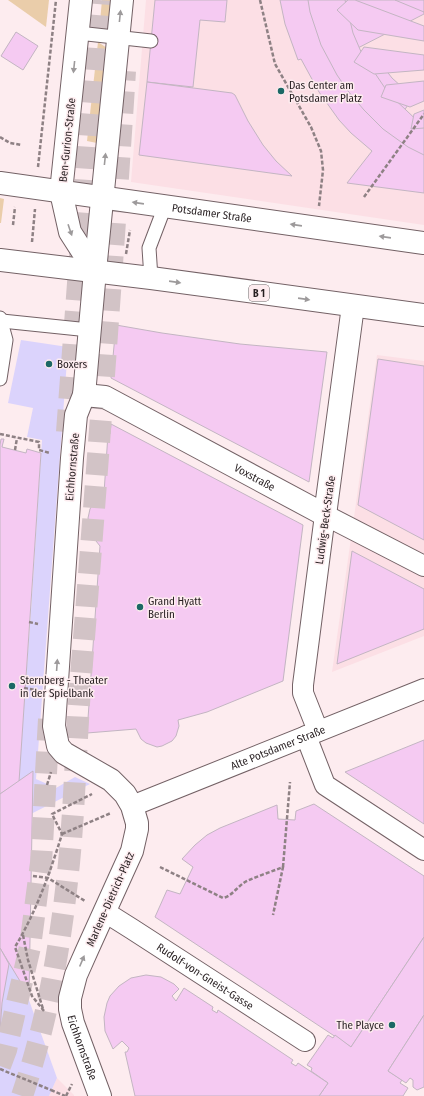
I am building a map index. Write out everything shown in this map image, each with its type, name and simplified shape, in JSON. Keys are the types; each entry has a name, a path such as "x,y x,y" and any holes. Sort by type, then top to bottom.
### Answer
{"main road":[{"name":"Ben-Gurion-Straße","path":"81,0 61,192 70,232 95,272"},
{"path":"102,198 122,0"},
{"name":"Potsdamer Straße","path":"0,183 424,243"},
{"name":"Eichhornstraße","path":"56,739 54,712 72,458 76,415 84,395 102,198"},
{"name":"B 1","path":"0,260 151,278 424,315"},
{"name":"Ludwig-Beck-Straße","path":"325,515 353,306"},
{"name":"Voxstraße","path":"84,395 104,397 325,515"},
{"name":"Marlene-Dietrich-Platz","path":"56,739 58,746 64,753 112,780 125,794 132,806 137,829 132,852 97,908 70,998"},
{"name":"Eichhornstraße","path":"70,998 70,1009 73,1023 100,1096"}],"street":[{"name":"Voxstraße","path":"325,515 424,566"},
{"name":"Ludwig-Beck-Straße","path":"325,515 303,693 312,734 326,785 424,850"},
{"name":"Alte Potsdamer Straße","path":"132,806 424,689"},
{"name":"Rudolf-von-Gneist-Gasse","path":"97,908 132,929 305,1042"}],"lane":[{"path":"78,33 151,41"},
{"path":"151,278 149,248 164,206"},
{"path":"0,379 6,340 1,319 89,330"}],"path":[{"path":"42,133 56,0"},
{"path":"260,0 275,64 311,127 321,151 323,170 319,209"},
{"path":"364,197 424,114"},
{"path":"0,137 10,143 22,145"},
{"path":"13,225 16,200"},
{"path":"126,260 130,230"},
{"path":"0,434 39,442 39,451"},
{"path":"15,450 17,438"},
{"path":"47,785 53,767"},
{"path":"273,916 283,867 290,782"},
{"path":"23,935 28,960 44,1011 32,996 15,948 23,935 48,878 62,834 52,814 94,794"},
{"path":"62,834 103,816"},
{"path":"160,867 223,898 229,897 245,882 283,867"},
{"path":"33,876 48,878 97,908"},
{"path":"0,1069 66,1096 71,1085"}],"shaded area":[{"path":"8,0 49,0 46,27"},
{"path":"102,0 112,0 109,29 100,22"},
{"name":"Das Center am Potsdamer Platz","path":"146,0 424,0 424,225 131,182"},
{"path":"98,42 107,48 97,143 87,141"},
{"path":"0,198 4,199 1,223 0,223"},
{"path":"21,340 68,347 36,779 56,788 75,777 90,784 21,819 16,964 57,1078 49,1096 0,1096 0,1032 42,440 27,437 33,408 8,403"},
{"path":"377,355 424,361 424,636 332,672"},
{"path":"57,1078 74,1095 74,1096 49,1096"}],"building":[{"path":"155,0 227,0 225,22 200,20 193,87 147,82"},
{"path":"280,0 422,0 424,14 354,50 370,75 382,65 392,78 413,97 404,111 424,124 424,193 347,183 372,151 351,133 339,120 319,92 301,59 298,60 285,24"},
{"path":"308,0 345,0 353,33 362,54 389,94 424,127 424,155 408,147 383,129 348,91 337,75 321,45 310,12"},
{"path":"348,0 355,0 424,26 424,41 358,30 337,10"},
{"path":"395,0 424,0 424,12"},
{"path":"16,32 38,46 23,70 1,56"},
{"path":"364,47 424,55 424,70 374,74 354,62"},
{"path":"424,81 424,101 410,107 381,97 386,85"},
{"path":"147,82 232,93 235,95 248,121 263,145 276,161 292,176 139,155"},
{"path":"424,110 424,128 411,129 414,114"},
{"path":"116,325 240,344 327,352 309,482 111,378"},
{"path":"378,359 424,366 424,540 358,505"},
{"path":"111,424 303,525 283,681 207,712 178,720 179,726 176,736 172,741 157,747 146,743 141,739 136,729 87,733 100,546 91,534 88,518 90,509 94,502 104,493 108,434 110,434"},
{"path":"1,439 4,439 2,447 26,453 27,449 41,453 19,782 0,794 0,445"},
{"path":"352,551 424,589 424,629 337,664"},
{"path":"424,740 424,824 345,772"},
{"path":"33,771 29,996 0,948 0,794"},
{"path":"314,804 424,876 424,937 351,1047 155,917 167,890 180,894 193,867 182,859 207,835 220,828 277,805 278,819 295,820 296,811"},
{"name":"The Playce","path":"424,937 424,1015 388,1071 402,1080 400,1083 408,1088 403,1096 319,1096 328,1083 311,1071 312,1068 307,1065 328,1035 333,1038 335,1035 351,1047"},
{"path":"0,948 9,964 2,1003 0,1032"},
{"path":"146,975 161,977 174,984 179,989 172,996 176,1001 184,988 213,1007 212,1010 217,1013 218,1010 293,1060 291,1063 296,1066 298,1063 328,1083 319,1096 135,1096 125,1052 127,1052 129,1048 122,1041 113,1049 105,1031 104,1017 110,996 119,986 131,978"},
{"path":"424,1015 424,1087 417,1090 413,1087 413,1080 410,1078 406,1083 388,1071"}],"tunnel":[{"path":"67,432 99,0"},
{"path":"22,1096 39,1039 52,981 62,922 69,863 79,699 125,71"},
{"path":"0,1066 6,1050 30,947 41,863 49,719"}],"place":[{"name":"Das Center am Potsdamer Platz","path":"281,91"},
{"name":"Boxers","path":"49,364"},
{"name":"Grand Hyatt Berlin","path":"140,607"},
{"name":"Sternberg - Theater in der Spielbank","path":"12,686"},
{"name":"The Playce","path":"392,1025"}]}
